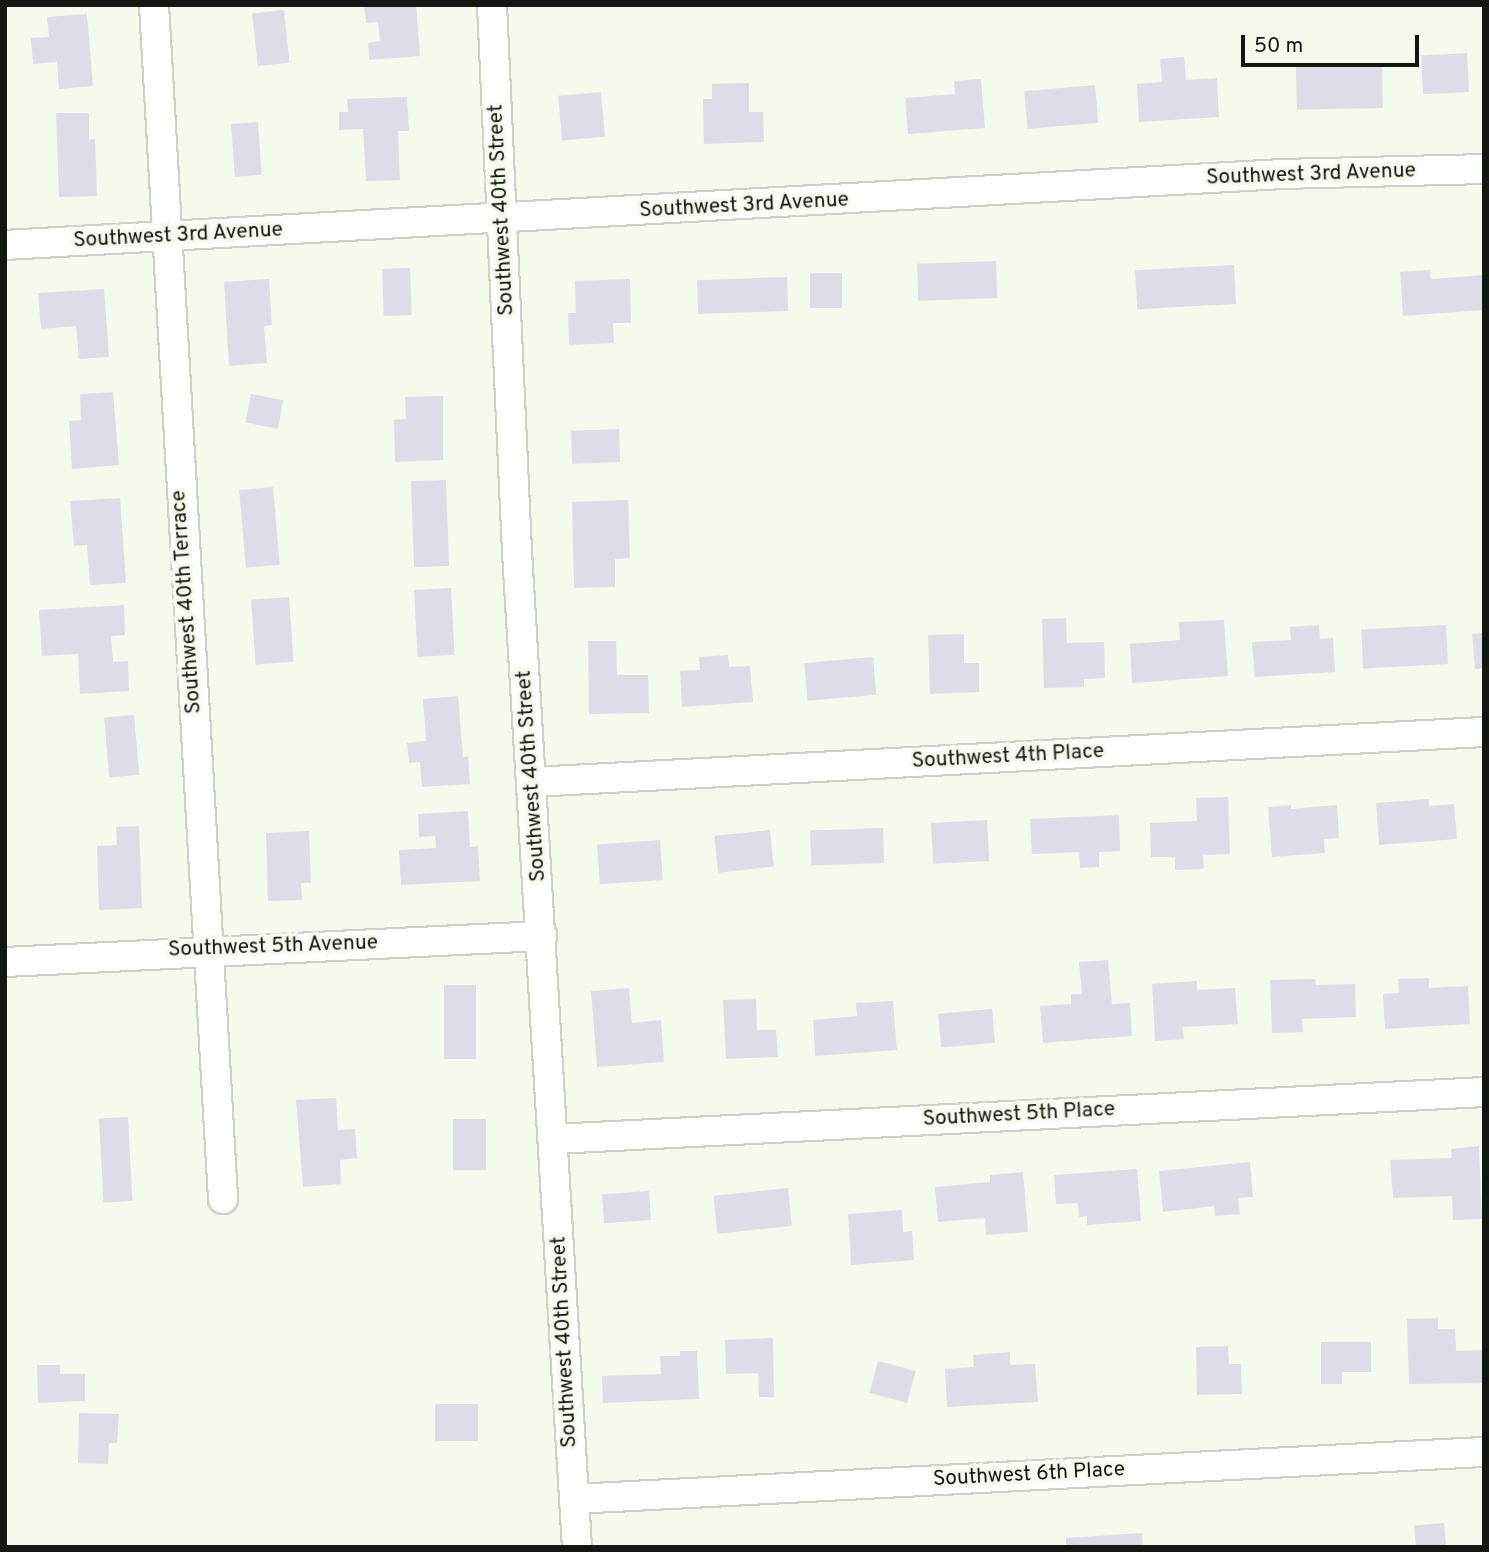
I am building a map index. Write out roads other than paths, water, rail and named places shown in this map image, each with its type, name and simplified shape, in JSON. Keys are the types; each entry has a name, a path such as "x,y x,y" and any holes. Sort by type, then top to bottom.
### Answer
{"street":[{"name":"Southwest 40th Terrace","path":"153,5 164,237 223,1199"},
{"name":"Southwest 40th Street","path":"492,5 504,220 517,552 577,1547"},
{"name":"Southwest 3rd Avenue","path":"5,245 504,220 1281,174 1484,169"},
{"name":"Southwest 4th Place","path":"532,782 1484,732"},
{"name":"Southwest 5th Avenue","path":"5,962 207,949 541,936"},
{"name":"Southwest 5th Place","path":"554,1139 1484,1092"},
{"name":"Southwest 6th Place","path":"574,1499 1484,1452"}]}
